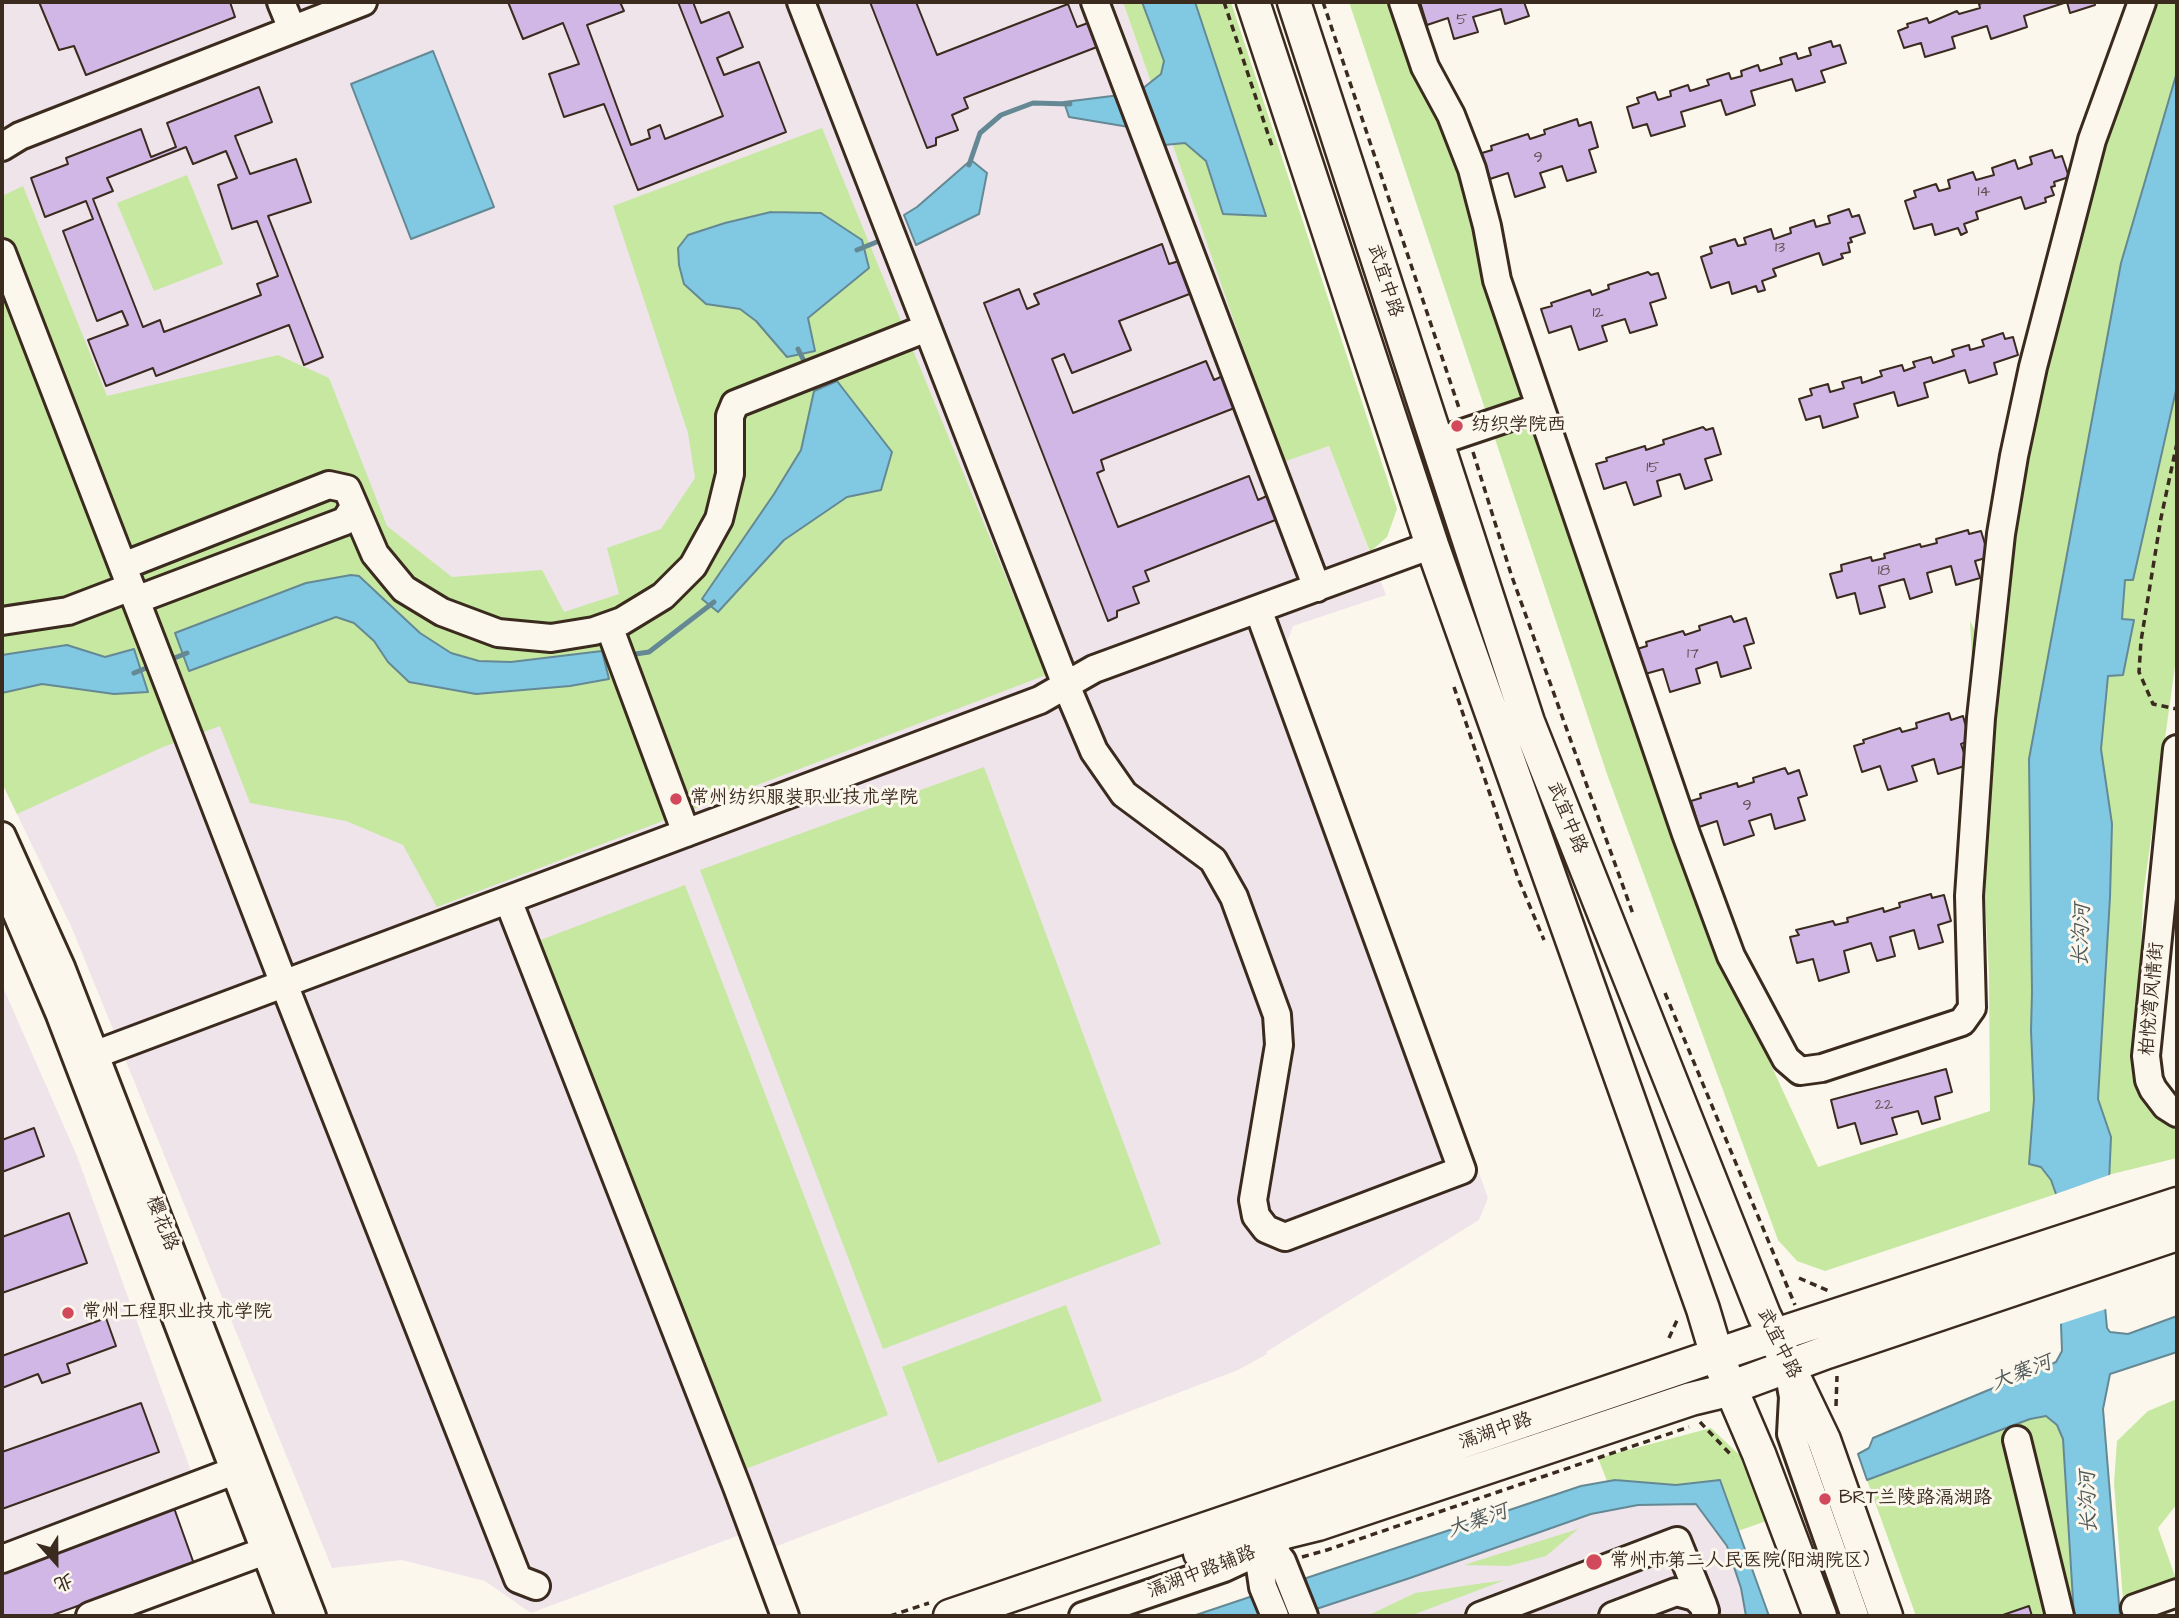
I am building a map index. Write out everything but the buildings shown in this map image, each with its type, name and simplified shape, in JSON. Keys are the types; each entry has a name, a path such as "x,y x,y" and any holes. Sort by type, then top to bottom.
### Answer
{"main road":[{"name":"武宜中路","path":"1253,2 1432,545 1703,1309 1717,1356 1732,1388"},
{"name":"武宜中路","path":"1294,2 1528,722 1773,1336 1824,1440 1886,1616"},
{"name":"滆湖中路","path":"950,1616 1773,1336 2177,1204"},
{"name":"滆湖中路","path":"1012,1616 1215,1548 1264,1545 1318,1524 1691,1399 1732,1388 1827,1352 2177,1234"},
{"path":"1732,1388 1820,1616"}],"street":[{"path":"281,2 292,29"},
{"path":"2,147 20,136 363,2"},
{"path":"801,2 1094,751 1124,794 1213,860 1234,897 1277,1016 1279,1045 1253,1200 1256,1216 1266,1229 1285,1237 1462,1170 1258,609"},
{"path":"1095,2 1317,587"},
{"path":"1403,2 1424,67 1451,115 1472,169 1487,226 1497,280 1627,667 1731,956 1786,1059 1800,1071 1822,1068 1962,1022 1972,1008 1969,896 1981,718 2001,534 2014,456 2033,367 2092,141 2141,2"},
{"path":"2,253 284,984 518,1579 536,1586"},
{"path":"686,833 617,646 622,621 663,596 693,566 719,519 730,474 730,416 735,404 928,328"},
{"path":"1436,442 1540,407"},
{"path":"2,621 68,611 130,584 329,485 351,498 375,554 404,589 442,612 498,633 551,638 594,631 617,646"},
{"path":"130,584 345,521 351,498"},
{"path":"87,1058 1040,700 1094,669 1432,545"},
{"name":"柏悦湾风情街","path":"2177,749 2146,1056 2153,1089 2166,1107 2177,1113"},
{"name":"樱花路","path":"2,836 61,967 87,1058 234,1471 290,1616"},
{"name":"樱花路","path":"2,879 87,1058 312,1616"},
{"path":"508,900 785,1616"},
{"path":"1788,1367 1793,1397 1791,1434 1855,1616"},
{"path":"1732,1388 1786,1465 1842,1616"},
{"path":"2017,1440 2060,1616"},
{"path":"2,1559 234,1471"},
{"path":"1480,1616 1677,1541 1705,1611"},
{"path":"1264,1545 1282,1562 1304,1616"},
{"path":"1264,1545 1260,1567 1263,1587 1275,1616"},
{"name":"滆湖中路辅路","path":"1083,1616 1224,1568 1264,1545"},
{"path":"90,1616 265,1551"},
{"path":"1613,1616 1675,1592 1695,1597 1705,1611"},
{"path":"2135,1608 2177,1593"}],"path":[{"path":"1323,2 1467,432 1511,574 1633,914"},
{"path":"2177,443 2159,532 2141,641 2139,673 2152,704 2177,709"},
{"path":"1664,990 1795,1306"},
{"path":"1799,1278 1835,1293"},
{"path":"1670,1338 1678,1318"},
{"path":"1836,1410 1837,1376"},
{"path":"1699,1421 1738,1463"}],"shaded area":[{"name":"常州纺织服装职业技术学院","path":"2,2 1123,2 1283,461 1329,446 1386,595 1293,626 1287,642 1488,1198 1479,1220 1238,1370 769,1549 745,1533 531,1613 485,1581 402,1560 332,1568 71,926 2,783"},
{"name":"常州工程职业技术学院","path":"2,985 77,1156 191,1471 2,1544"},
{"name":"常州市第二人民医院(阳湖院区)","path":"1697,1504 1727,1546 1741,1588 1746,1616 1295,1616 1591,1514 1638,1505"}],"green space":[{"path":"1123,2 1231,2 1397,509 1387,537 1370,552 1329,446 1283,462"},
{"path":"1349,2 1393,2 1449,132 1712,937 1818,1167 1990,1111 1989,974 1970,621 1999,679 2006,568 2051,328 2145,2 2177,2 2177,72 2121,263 2029,759 2034,1099 2029,1164 2041,1167 2051,1180 2056,1194 1825,1271 1797,1261 1778,1240 1607,774"},
{"path":"822,128 1046,675 437,907 403,845 346,821 250,803 220,726 163,747 17,814 2,783 2,196 23,186 107,396 278,355 329,378 387,526 452,577 542,570 564,612 619,594 607,548 661,529 695,478 688,433 613,206"},
{"path":"187,175 223,264 154,291 117,203"},
{"path":"2177,382 2177,652 2143,896 2137,1079 2177,1125 2177,1158 2108,1175 2111,1137 2098,1099 2112,824 2101,749 2108,675 2122,675 2133,620 2122,619 2125,580 2132,580"},
{"path":"984,767 1161,1244 883,1349 700,870"},
{"path":"685,885 888,1415 740,1471 538,941"},
{"path":"1066,1305 1102,1401 938,1463 902,1367"},
{"path":"2177,1399 2177,1504 2158,1528 2177,1582 2123,1600 2114,1483 2117,1441 2148,1411"},
{"path":"2046,1416 2057,1425 2063,1439 2074,1616 1916,1616 1867,1480 2030,1419"},
{"path":"1711,1428 1749,1464 1769,1520 1738,1531 1720,1480 1676,1485 1607,1481 1598,1458"},
{"path":"1578,1529 1546,1556 1509,1566 1464,1565"},
{"path":"1505,1580 1410,1616 1367,1616 1415,1593"}],"water":[{"path":"1142,2 1195,2 1266,216 1223,214 1206,161 1185,143 1164,145 1142,89 1161,74 1164,61"},
{"path":"433,51 494,207 411,239 351,84"},
{"name":"长沟河","path":"2177,72 2177,386 2133,580 2125,580 2122,619 2134,620 2123,675 2108,676 2101,749 2112,824 2098,1099 2111,1137 2104,1296 2107,1328 2110,1332 2128,1334 2177,1316 2177,1352 2110,1374 2103,1409 2120,1616 2074,1616 2063,1439 2057,1425 2046,1416 2030,1419 1867,1480 1858,1454 1869,1448 1873,1438 2056,1362 2062,1351 2056,1194 2051,1180 2041,1167 2029,1164 2034,1099 2029,759 2121,263"},
{"path":"1120,95 1135,128 1069,117 1064,102"},
{"path":"971,160 987,173 979,214 916,245 904,215"},
{"path":"771,212 821,213 862,240 869,268 808,318 815,351 787,357 756,321 740,309 706,304 684,284 679,265 678,248 688,235"},
{"path":"837,381 892,452 881,490 847,497 784,540 718,612 702,599 801,450 814,391"},
{"path":"359,576 420,633 451,653 479,661 511,662 602,651 609,679 570,686 476,694 409,682 388,662 374,641 354,623 336,617 189,671 175,633 306,583"},
{"path":"67,645 105,657 134,649 148,692 114,694 42,684 2,693 2,655"},
{"name":"大寨河","path":"1615,1480 1676,1485 1720,1480 1769,1616 1746,1616 1741,1588 1727,1546 1696,1504 1638,1505 1591,1514 1295,1616 1193,1616 1581,1486"}],"pier":[{"path":"2112,1174 2109,1308 2057,1325 2053,1195"}],"waterway":[{"path":"969,165 980,133 1001,115 1033,103 1070,104"},
{"path":"857,250 884,239"},
{"path":"798,349 808,369"},
{"path":"629,655 649,652 714,602"},
{"path":"167,661 187,653"},
{"path":"134,673 154,665"}],"place":[{"name":"纺织学院西","path":"1457,426"},
{"name":"常州纺织服装职业技术学院","path":"676,799"},
{"name":"常州工程职业技术学院","path":"68,1313"},
{"name":"BRT兰陵路滆湖路","path":"1825,1499"},
{"name":"常州市第二人民医院(阳湖院区)","path":"1594,1562"}]}
